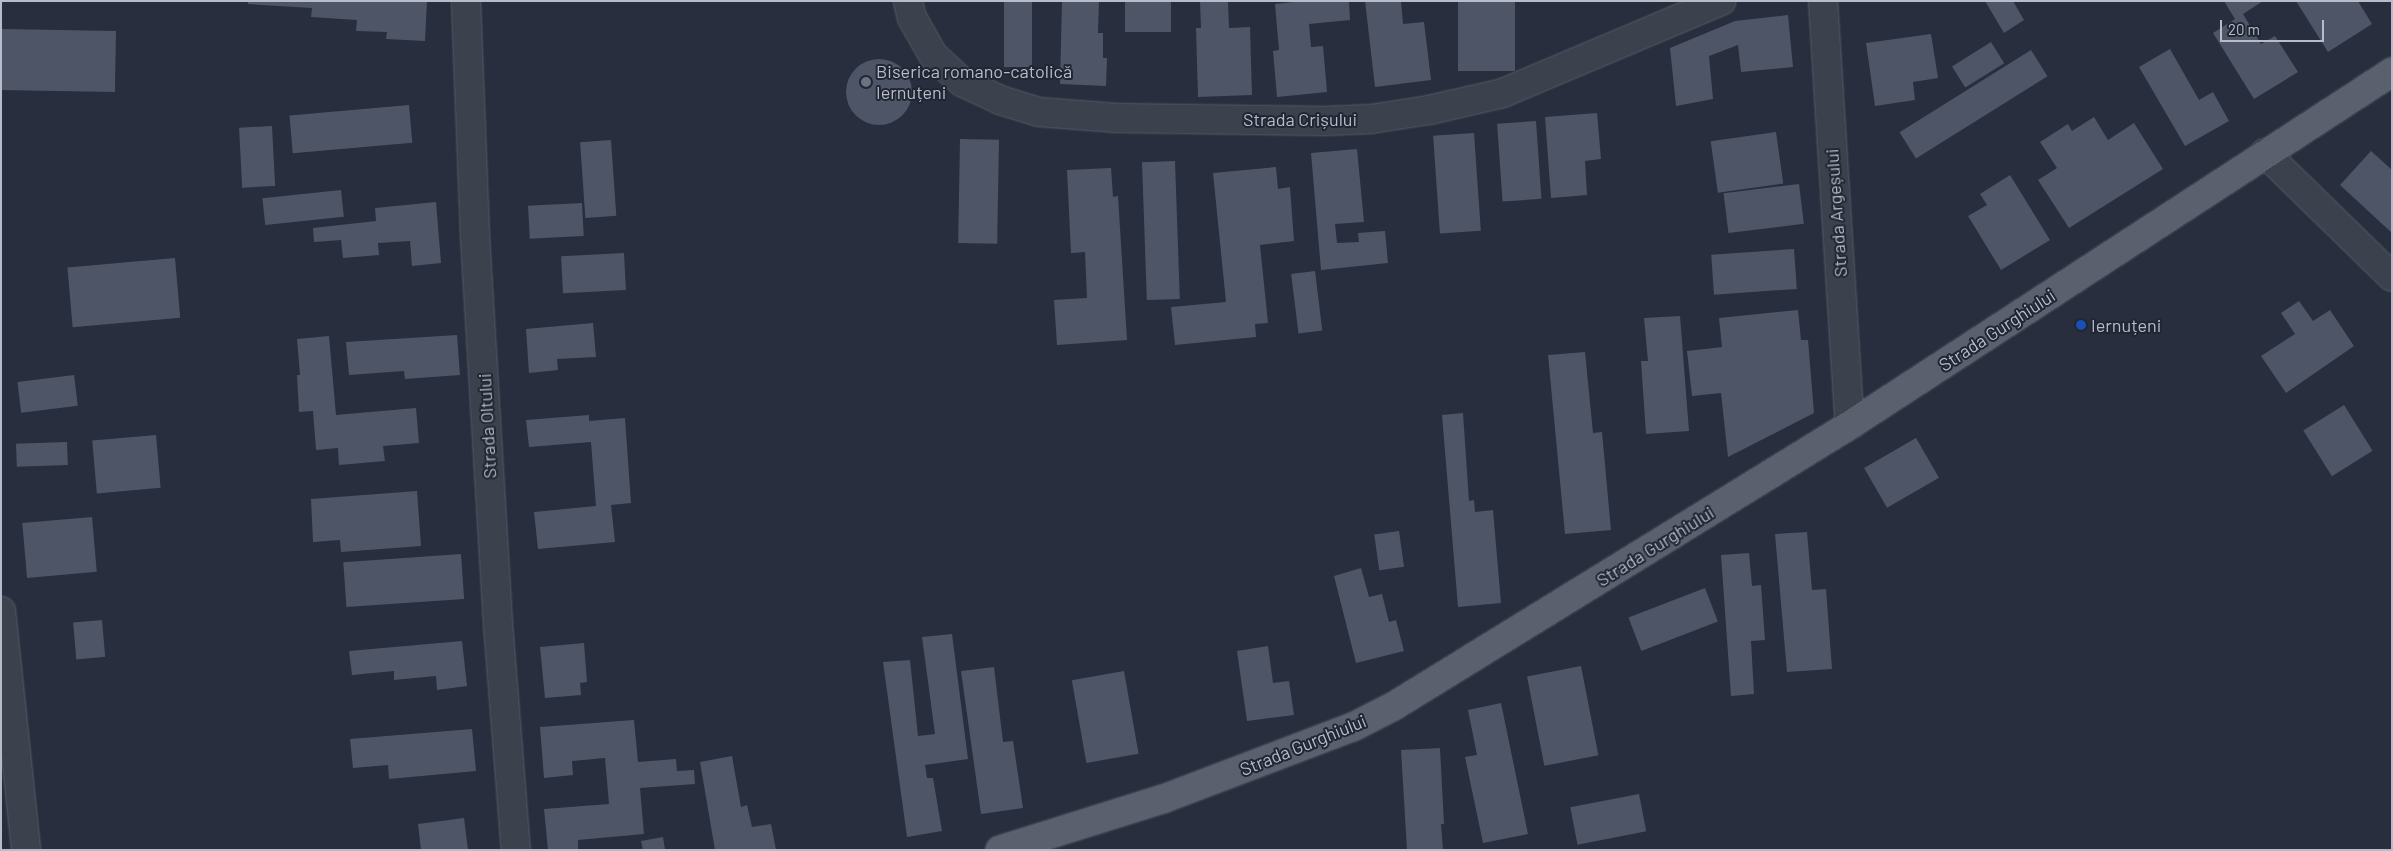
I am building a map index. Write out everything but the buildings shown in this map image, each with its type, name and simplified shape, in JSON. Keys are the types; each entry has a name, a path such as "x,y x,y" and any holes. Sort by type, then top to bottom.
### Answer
{"main road":[{"name":"Strada Gurghiului","path":"1000,850 1163,799 1267,761 1361,722 1433,684 1850,425 2392,72"}],"street":[{"name":"Strada Oltului","path":"466,1 476,256 499,636 516,850"},
{"name":"Strada Crișului","path":"908,1 912,18 933,54 962,82 1000,100 1039,112 1117,118 1325,121 1371,119 1429,110 1503,93 1721,1"},
{"name":"Strada Argeșului","path":"1823,1 1850,425"},
{"path":"2265,153 2392,277"},
{"path":"1,611 26,850"}],"place":[{"name":"Biserica romano-catolică Iernuțeni","path":"866,82"},
{"name":"Iernuțeni","path":"2081,325"}]}
